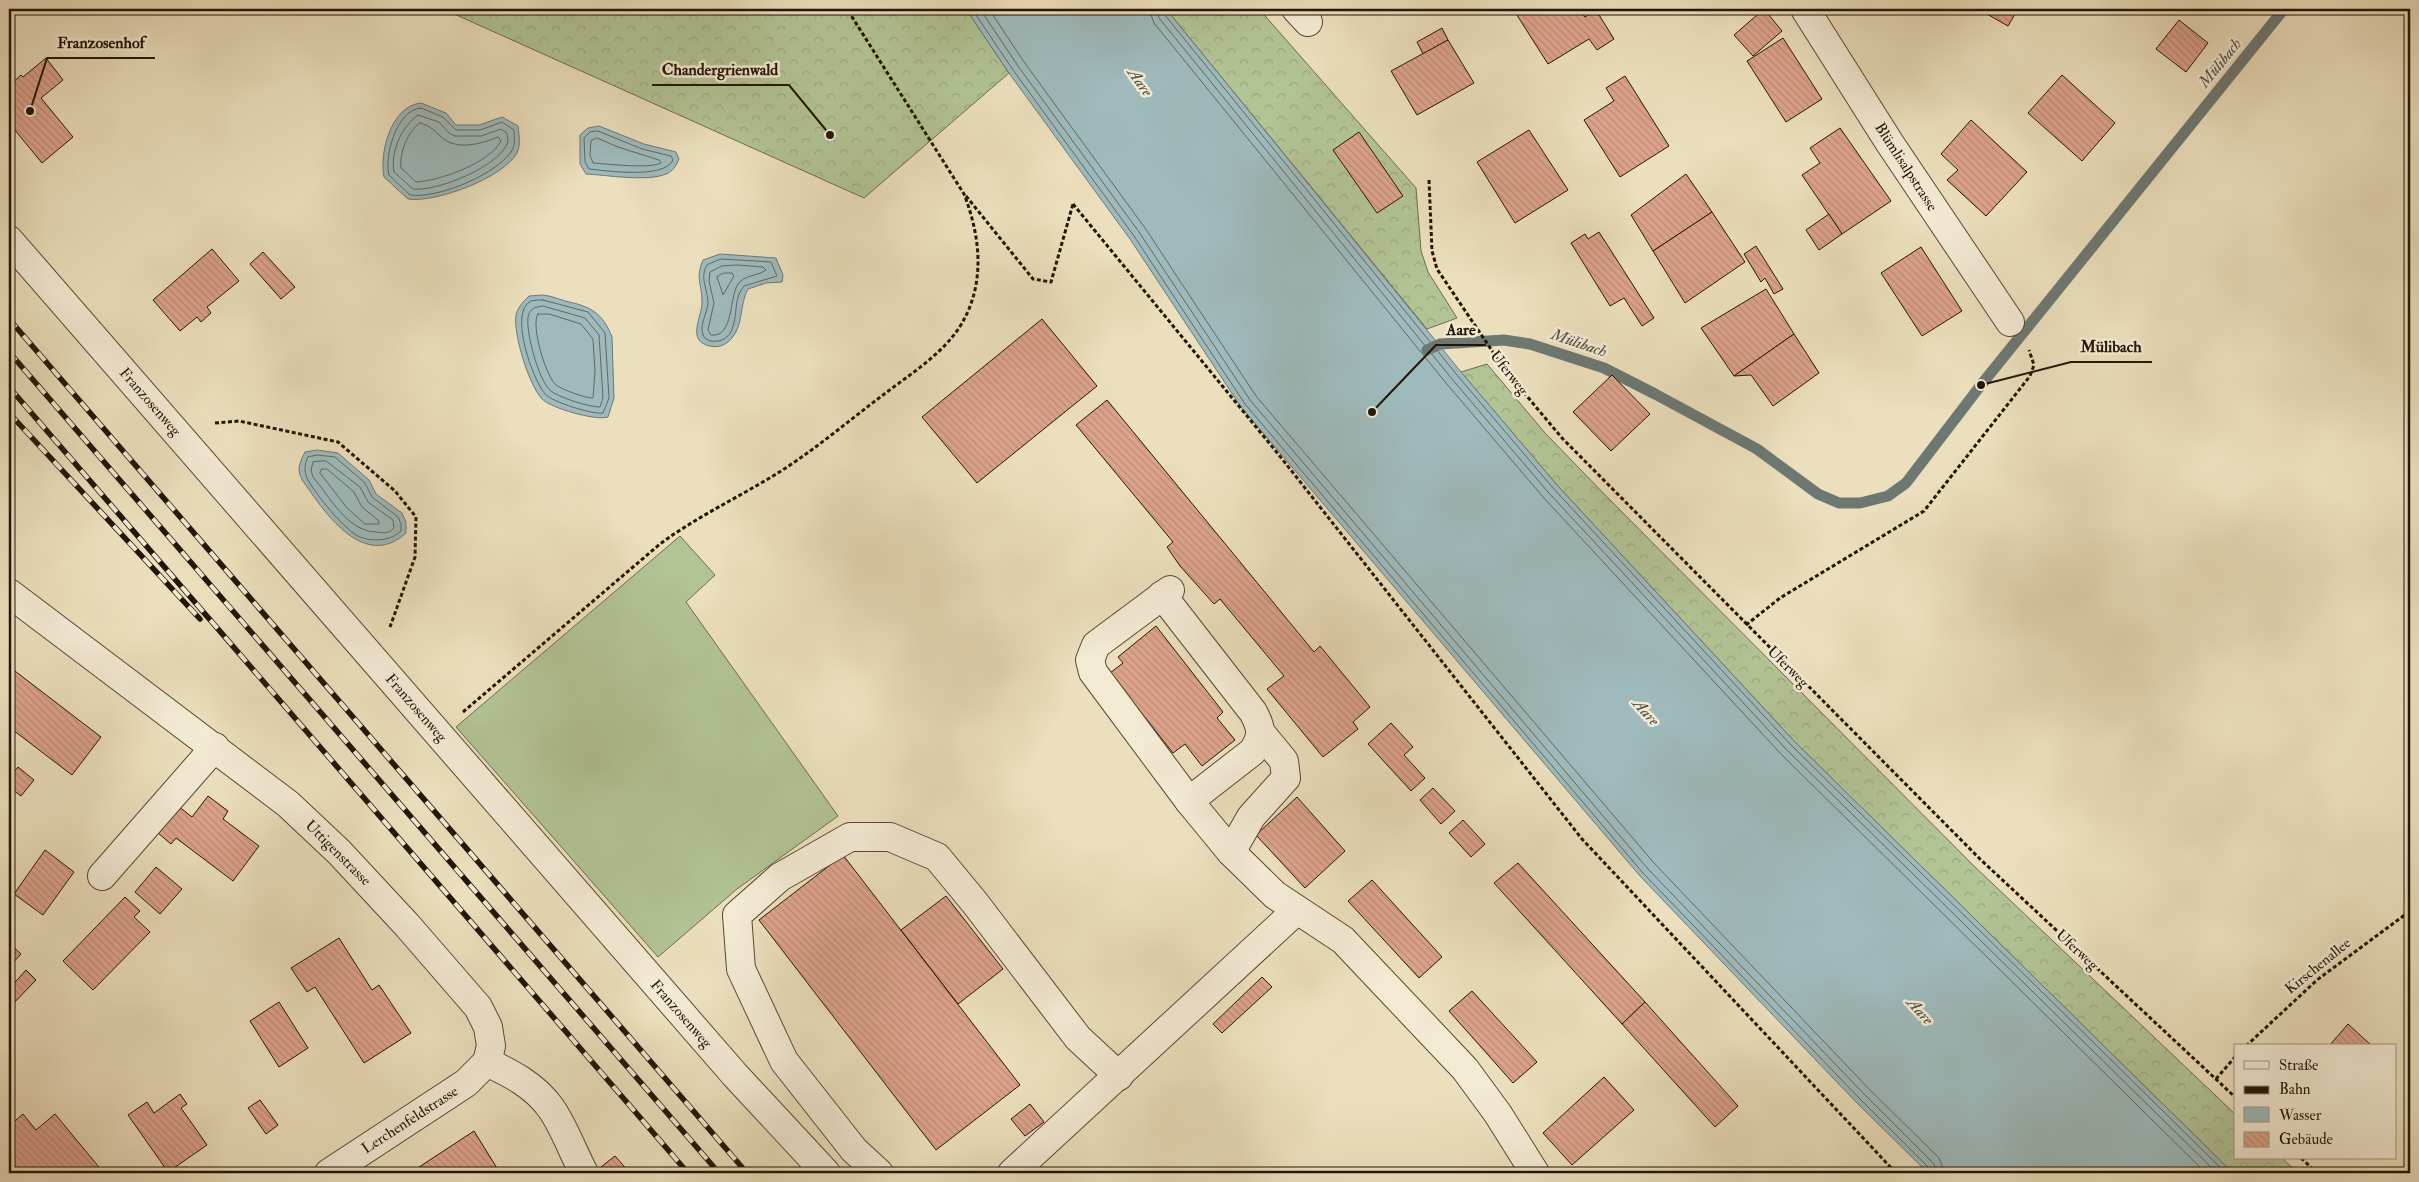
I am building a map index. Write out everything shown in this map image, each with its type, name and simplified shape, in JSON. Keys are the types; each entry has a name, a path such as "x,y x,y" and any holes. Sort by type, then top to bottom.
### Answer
{"street":[{"name":"Blümlisalpstrasse","path":"1813,12 1889,142 2010,322"},
{"name":"Franzosenweg","path":"9,240 735,1075 826,1173"},
{"path":"1231,852 1251,817 1286,778 1284,761 1261,732 1253,712 1166,592 1096,645 1090,660 1093,672 1189,801 1231,852 1275,895 1316,920 1343,940 1465,1069 1498,1114 1535,1173"},
{"name":"Uttigenstrasse","path":"9,593 288,804 340,852 468,994 488,1027 491,1046 487,1062"},
{"path":"1189,801 1252,752 1259,742 1261,732"},
{"path":"102,876 215,747"},
{"path":"879,1173 854,1150 784,1061 741,969 737,915 780,877 850,837 890,837 937,857 975,903 1078,1038 1119,1076"},
{"path":"1012,1173 1297,910"},
{"path":"487,1062 512,1074 533,1089 551,1107 584,1173"},
{"name":"Lerchenfeldstrasse","path":"329,1173 466,1083 487,1062"}],"path":[{"path":"847,9 964,194 1032,279 1051,282 1073,204 1285,463 1582,839 1896,1173"},
{"name":"Uferweg","path":"1430,180 1432,251 1437,269 1453,296 1505,370 1562,438 1980,859 2234,1096"},
{"path":"438,733 660,544 684,526 775,475 920,367 945,345 959,328 976,286 979,262 978,238 964,194"},
{"path":"1746,625 1780,598 1924,511 2030,376 2034,365 2030,353"},
{"path":"172,427 240,421 338,442 395,490 416,517 416,557 377,664"},
{"name":"Kirschenallee","path":"2248,1044 2317,980 2410,911"},
{"path":"2216,1079 2234,1059"},
{"path":"2302,1160 2317,1173"}],"green space":[{"path":"443,9 966,9 1009,73 864,198"},
{"path":"1166,9 1259,9 1416,188 1421,251 1428,272 1457,318 1427,329"},
{"path":"1487,364 1545,433 1974,866 2234,1113 2234,1160 2284,1160 2298,1173 2233,1173 1794,741 1557,485 1461,372"},
{"path":"680,536 715,575 686,602 838,816 737,889 658,957 456,727"}],"water":[{"path":"966,9 1166,9 1461,372 1557,485 1794,741 2233,1173 1928,1173 1856,1102 1640,876 1241,407 1130,239 1009,73"},
{"path":"421,103 446,113 456,125 479,125 502,117 518,126 519,143 517,153 498,171 468,187 435,197 408,199 384,177 383,156 389,132 395,121 402,112 411,106"},
{"path":"599,126 644,144 676,152 679,159 671,171 648,178 586,174 580,164 580,135 588,128"},
{"path":"720,254 776,258 783,275 782,282 766,283 748,289 735,333 729,341 713,347 698,339 697,334 702,307 699,272 703,260"},
{"path":"543,295 590,309 601,317 609,329 612,337 614,398 608,417 584,415 563,410 547,403 542,399 532,383 519,346 516,315 519,307 529,296"},
{"path":"317,450 338,453 369,480 376,494 402,513 406,522 406,533 392,542 379,545 366,544 353,538 330,518 304,483 299,470 305,452"}],"building":[{"path":"1520,9 1579,9 1585,17 1596,10 1614,39 1597,50 1589,39 1548,64 1515,12"},
{"path":"1764,9 1782,31 1753,56 1734,35"},
{"path":"1978,9 2018,9 2008,26"},
{"path":"2179,20 2208,43 2186,72 2156,49"},
{"path":"1442,28 1448,40 1423,54 1417,42"},
{"path":"1783,38 1822,99 1786,122 1747,61"},
{"path":"1448,40 1474,83 1417,115 1391,71"},
{"path":"46,58 63,80 41,98 73,137 42,163 9,123 9,86 21,75 23,77"},
{"path":"2062,75 2115,123 2082,161 2028,113"},
{"path":"1625,76 1669,146 1620,177 1584,120 1614,101 1606,88"},
{"path":"1971,120 2027,172 1986,216 1947,180 1958,170 1941,154"},
{"path":"1840,128 1891,201 1842,234 1802,175 1820,163 1810,148"},
{"path":"1529,130 1568,190 1515,223 1477,162"},
{"path":"1359,132 1403,196 1377,213 1333,150"},
{"path":"1686,174 1712,212 1653,251 1631,215"},
{"path":"1712,212 1745,262 1685,303 1653,251"},
{"path":"1829,214 1842,234 1819,250 1806,230"},
{"path":"1599,232 1654,318 1642,326 1624,298 1610,306 1571,243 1585,234 1588,239"},
{"path":"1756,246 1783,289 1774,294 1765,278 1761,282 1744,254"},
{"path":"1921,247 1962,311 1922,336 1881,273"},
{"path":"212,249 239,281 207,307 211,313 201,322 197,317 180,331 153,300"},
{"path":"263,252 295,287 281,299 250,264"},
{"path":"1766,289 1794,334 1734,376 1701,328"},
{"path":"1042,319 1097,386 977,483 922,417"},
{"path":"1794,334 1819,373 1773,406 1751,375 1734,376"},
{"path":"1612,375 1650,414 1611,451 1573,412"},
{"path":"1107,400 1314,652 1320,646 1370,707 1353,722 1358,729 1323,757 1267,689 1284,676 1220,599 1214,604 1180,566 1167,547 1173,542 1076,425"},
{"path":"1156,626 1223,712 1217,718 1235,740 1202,766 1185,744 1173,753 1110,673 1123,663 1118,657"},
{"path":"11,668 101,737 72,775 9,727 9,671"},
{"path":"1391,723 1413,747 1404,755 1425,778 1411,791 1368,744"},
{"path":"18,767 34,780 21,796 9,787 9,778"},
{"path":"1433,788 1455,811 1441,824 1420,800"},
{"path":"208,796 228,811 223,819 259,846 233,881 176,838 171,844 158,833 178,806 192,817"},
{"path":"1297,797 1345,851 1305,888 1256,835"},
{"path":"1463,820 1485,844 1471,857 1449,833"},
{"path":"45,850 74,872 43,915 14,894"},
{"path":"843,855 1020,1085 936,1150 759,920"},
{"path":"1518,863 1645,1002 1622,1024 1494,883"},
{"path":"156,867 182,889 160,914 135,892"},
{"path":"1372,880 1442,957 1419,978 1348,901"},
{"path":"946,896 1003,969 958,1004 901,930"},
{"path":"125,897 140,911 134,917 150,932 93,990 63,961"},
{"path":"339,938 372,990 379,985 411,1033 364,1063 315,987 307,992 291,968"},
{"path":"9,943 21,954 9,967"},
{"path":"26,970 36,980 10,1007 9,989"},
{"path":"1262,977 1272,987 1222,1033 1213,1024"},
{"path":"1472,991 1537,1062 1513,1083 1449,1011"},
{"path":"279,1002 308,1048 279,1067 250,1021"},
{"path":"1645,1002 1738,1106 1715,1127 1622,1024"},
{"path":"2348,1024 2370,1044 2331,1044"},
{"path":"1604,1077 1634,1110 1572,1165 1543,1133"},
{"path":"180,1094 187,1104 181,1108 207,1145 168,1172 128,1115 147,1102 154,1113"},
{"path":"260,1100 278,1125 266,1134 248,1108"},
{"path":"1030,1104 1044,1122 1025,1136 1011,1119"},
{"path":"23,1114 36,1130 55,1114 103,1172 110,1167 115,1173 14,1173 18,1170 9,1159 9,1126"},
{"path":"474,1131 500,1173 410,1173"},
{"path":"615,1156 630,1173 607,1173 601,1167"}],"waterway":[{"name":"Mülibach","path":"1427,350 1440,344 1504,340 1530,344 1604,368 1655,394 1757,449 1818,494 1839,503 1860,503 1888,496 1906,483 1981,385 2284,9"}],"railway":[{"path":"9,319 747,1173"},
{"path":"9,352 719,1173"},
{"path":"9,387 688,1173"},
{"path":"9,413 200,619"}],"place":[{"name":"Franzosenhof","path":"30,111"},
{"name":"Chandergrienwald","path":"830,135"},
{"name":"Mülibach","path":"1981,385"},
{"name":"Aare","path":"1372,412"}]}
